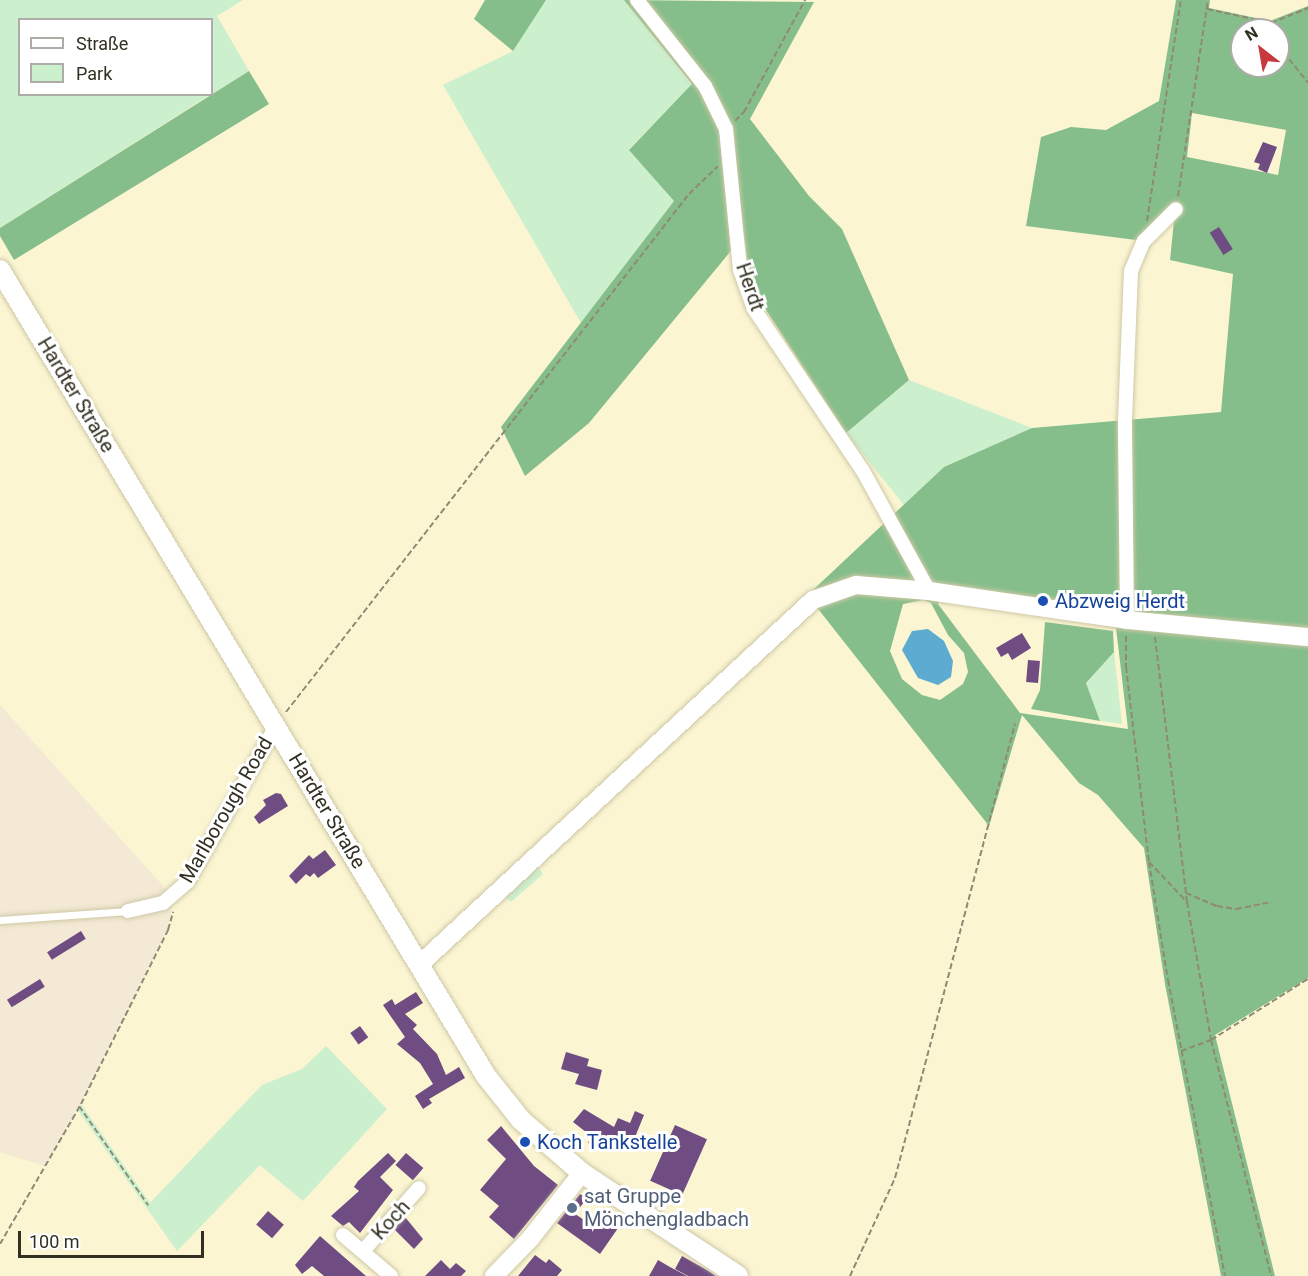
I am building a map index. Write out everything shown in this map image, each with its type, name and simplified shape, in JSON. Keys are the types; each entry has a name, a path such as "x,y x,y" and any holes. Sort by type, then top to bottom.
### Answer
{"main road":[{"name":"Hardter Straße","path":"0,270 486,1076 521,1119 582,1173 738,1276"}],"street":[{"name":"Herdt","path":"637,0 705,86 726,129 741,270 754,309 863,471 929,591"},
{"path":"1126,620 1125,420 1131,271 1144,241 1176,209"},
{"path":"418,965 813,600 856,585 929,591 1126,620 1308,637"},
{"name":"Marlborough Road","path":"128,911 173,897 188,881 276,726"},
{"path":"494,1276 530,1239 582,1173"},
{"name":"Koch","path":"363,1251 419,1188"},
{"name":"Koch","path":"343,1235 391,1276"}],"lane":[{"name":"Marlborough Road","path":"0,920 128,911"}],"path":[{"path":"726,129 744,112 805,0"},
{"path":"1144,241 1181,0"},
{"path":"1176,209 1187,157 1208,0"},
{"path":"1282,18 1308,8"},
{"path":"1206,9 1251,18"},
{"path":"1290,60 1308,83"},
{"path":"276,726 689,194 730,154"},
{"path":"1126,620 1126,667 1149,862 1181,1051 1225,1276"},
{"path":"1153,622 1186,902 1212,1040 1271,1276"},
{"path":"850,1276 895,1178 1015,724"},
{"path":"1149,862 1186,902"},
{"path":"1186,893 1217,906 1236,909 1271,902"},
{"path":"0,1244 79,1107 168,930 173,897"},
{"path":"1181,1051 1212,1040 1308,979"},
{"path":"79,1107 148,1205"}],"shaded area":[{"path":"0,705 173,897 168,930 81,1104 45,1166 0,1152"}],"green space":[{"path":"0,0 243,0 217,16 249,71 213,93 213,18 18,18 18,96 208,96 0,228"},
{"path":"485,0 546,0 513,51 474,19"},
{"path":"546,0 624,0 692,85 629,149 674,201 581,323 443,85 513,51"},
{"path":"624,0 814,2 750,119 809,196 842,229 909,380 846,433 751,287 744,235 589,423 525,476 501,427 674,201 629,150 692,84"},
{"path":"1176,0 1210,0 1209,8 1256,18 1230,18 1230,78 1290,78 1290,18 1278,18 1308,6 1308,978 1215,1035 1275,1276 1221,1276 1165,984 1144,848 1098,795 1079,783 1022,715 989,826 815,605 813,590 944,467 1032,428 1221,412 1233,274 1170,260 1175,211 1144,241 1026,226 1041,137 1071,127 1106,130 1159,101","holes":["1192,113 1286,130 1278,175 1187,157","941,599 1116,628 1128,729 1020,713 938,604","924,600 931,603 948,635 964,653 968,672 963,684 940,700 922,695 902,679 890,651 903,604"]},
{"path":"249,71 269,104 14,260 0,236 0,228 209,96 213,96 213,94"},
{"path":"909,380 1032,428 944,467 904,505 846,433"},
{"path":"1045,622 1113,631 1114,652 1086,683 1100,721 1031,709 1040,690"},
{"path":"1114,652 1122,724 1100,721 1086,683"},
{"path":"536,864 543,874 511,902 502,895"},
{"path":"326,1046 387,1109 303,1201 260,1165 177,1251 77,1109 81,1104 150,1203 262,1085 302,1069"}],"water":[{"path":"928,629 944,641 953,661 951,677 938,685 918,678 902,650 912,631"}],"building":[{"path":"1263,142 1277,147 1267,173 1258,169 1260,164 1254,162"},
{"path":"1219,227 1233,249 1223,255 1210,233"},
{"path":"1022,633 1031,648 1012,660 1008,653 1001,657 996,648"},
{"path":"1028,660 1040,661 1038,683 1026,682"},
{"path":"276,793 281,794 288,806 259,824 254,817 266,805 263,800"},
{"path":"325,850 336,865 318,878 314,873 310,877 306,874 296,884 289,876 309,855 313,859"},
{"path":"81,931 86,939 52,960 47,952"},
{"path":"40,979 45,987 12,1007 7,1000"},
{"path":"416,992 423,1003 405,1014 417,1025 413,1029 437,1054 446,1075 459,1067 465,1078 429,1099 432,1103 423,1109 415,1096 433,1084 420,1063 397,1044 405,1037 383,1005 392,999 395,1005"},
{"path":"360,1026 368,1037 359,1044 350,1033"},
{"path":"566,1052 589,1059 587,1066 602,1070 597,1090 575,1084 579,1074 561,1069"},
{"path":"584,1109 614,1127 618,1118 630,1123 635,1111 644,1115 633,1142 630,1140 627,1144 604,1135 599,1148 588,1143 591,1136 573,1122"},
{"path":"675,1125 707,1139 682,1195 650,1181"},
{"path":"501,1126 534,1166 558,1185 514,1239 489,1217 499,1206 480,1190 506,1159 487,1140"},
{"path":"388,1153 396,1161 380,1177 393,1190 360,1233 349,1222 343,1226 331,1216 359,1191 354,1187 358,1181"},
{"path":"406,1153 423,1168 413,1180 396,1165"},
{"path":"580,1194 587,1198 575,1214 592,1225 603,1208 623,1221 600,1254 557,1223"},
{"path":"268,1211 284,1225 272,1238 256,1225"},
{"path":"405,1217 423,1239 414,1249 394,1229"},
{"path":"320,1236 366,1276 324,1276 312,1266 302,1274 295,1265"},
{"path":"535,1255 546,1263 549,1259 562,1270 557,1276 518,1276"},
{"path":"682,1256 716,1276 688,1276 675,1269"},
{"path":"441,1260 450,1269 456,1263 466,1271 461,1276 425,1276"},
{"path":"658,1260 670,1267 687,1276 649,1276"}],"place":[{"name":"Abzweig Herdt","path":"1043,601"},
{"name":"Koch Tankstelle","path":"525,1142"},
{"name":"sat Gruppe Mönchengladbach","path":"572,1208"}]}
